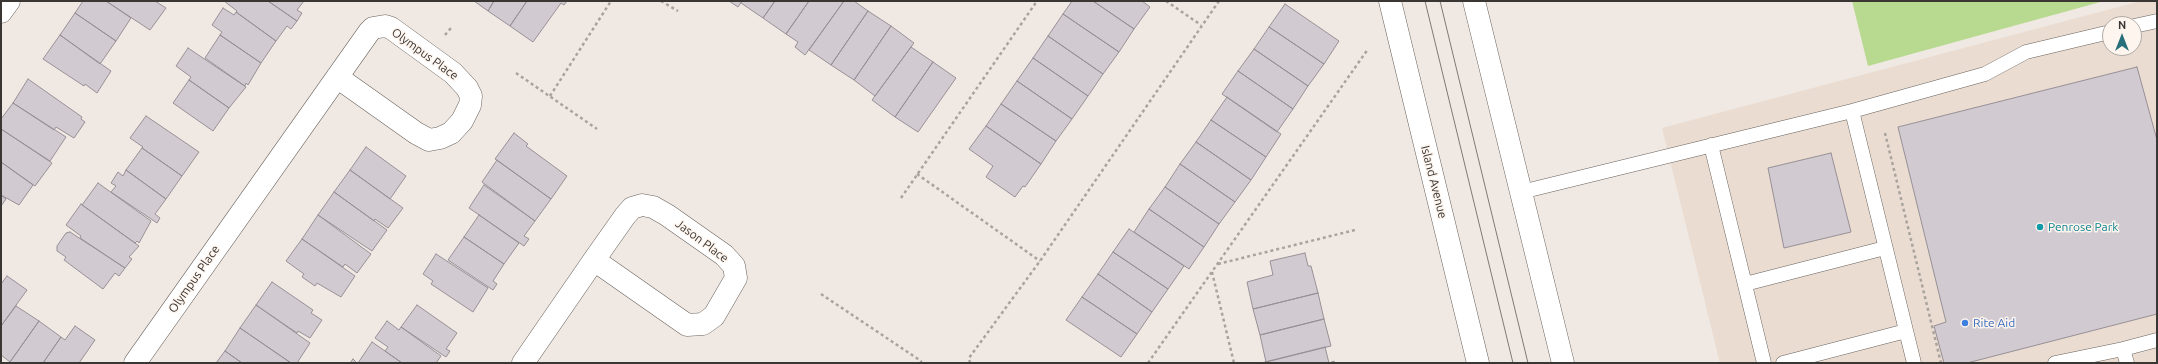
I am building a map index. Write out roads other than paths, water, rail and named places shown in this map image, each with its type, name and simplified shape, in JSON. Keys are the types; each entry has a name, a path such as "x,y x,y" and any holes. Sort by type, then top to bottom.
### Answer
{"street":[{"path":"1,12 9,1"},
{"name":"Island Avenue","path":"1390,1 1478,363"},
{"path":"1474,1 1563,363"},
{"name":"Olympus Place","path":"134,363 337,77 369,32 374,28 385,26 421,50 462,81 471,96 470,105 462,121 451,133 440,138 429,140 416,134 337,77"},
{"name":"Jason Place","path":"523,363 594,260 632,208 642,205 653,207 667,215 724,256 734,266 736,278 714,316 703,324 687,325 594,260"}],"lane":[{"path":"2142,24 2157,21"},
{"path":"1521,192 1852,111 1985,74 2026,52 2102,34"},
{"path":"1852,111 1914,363"},
{"path":"1711,145 1764,363"},
{"path":"1745,284 1886,248"},
{"path":"1783,363 1906,331"},
{"path":"2056,363 2123,349 2157,340"},
{"path":"2123,349 2127,363"}],"tram line":[{"path":"1425,1 1513,363"},
{"path":"1440,1 1528,363"}],"place":[{"name":"Penrose Park","path":"2040,227"},
{"name":"Rite Aid","path":"1965,323"}]}
